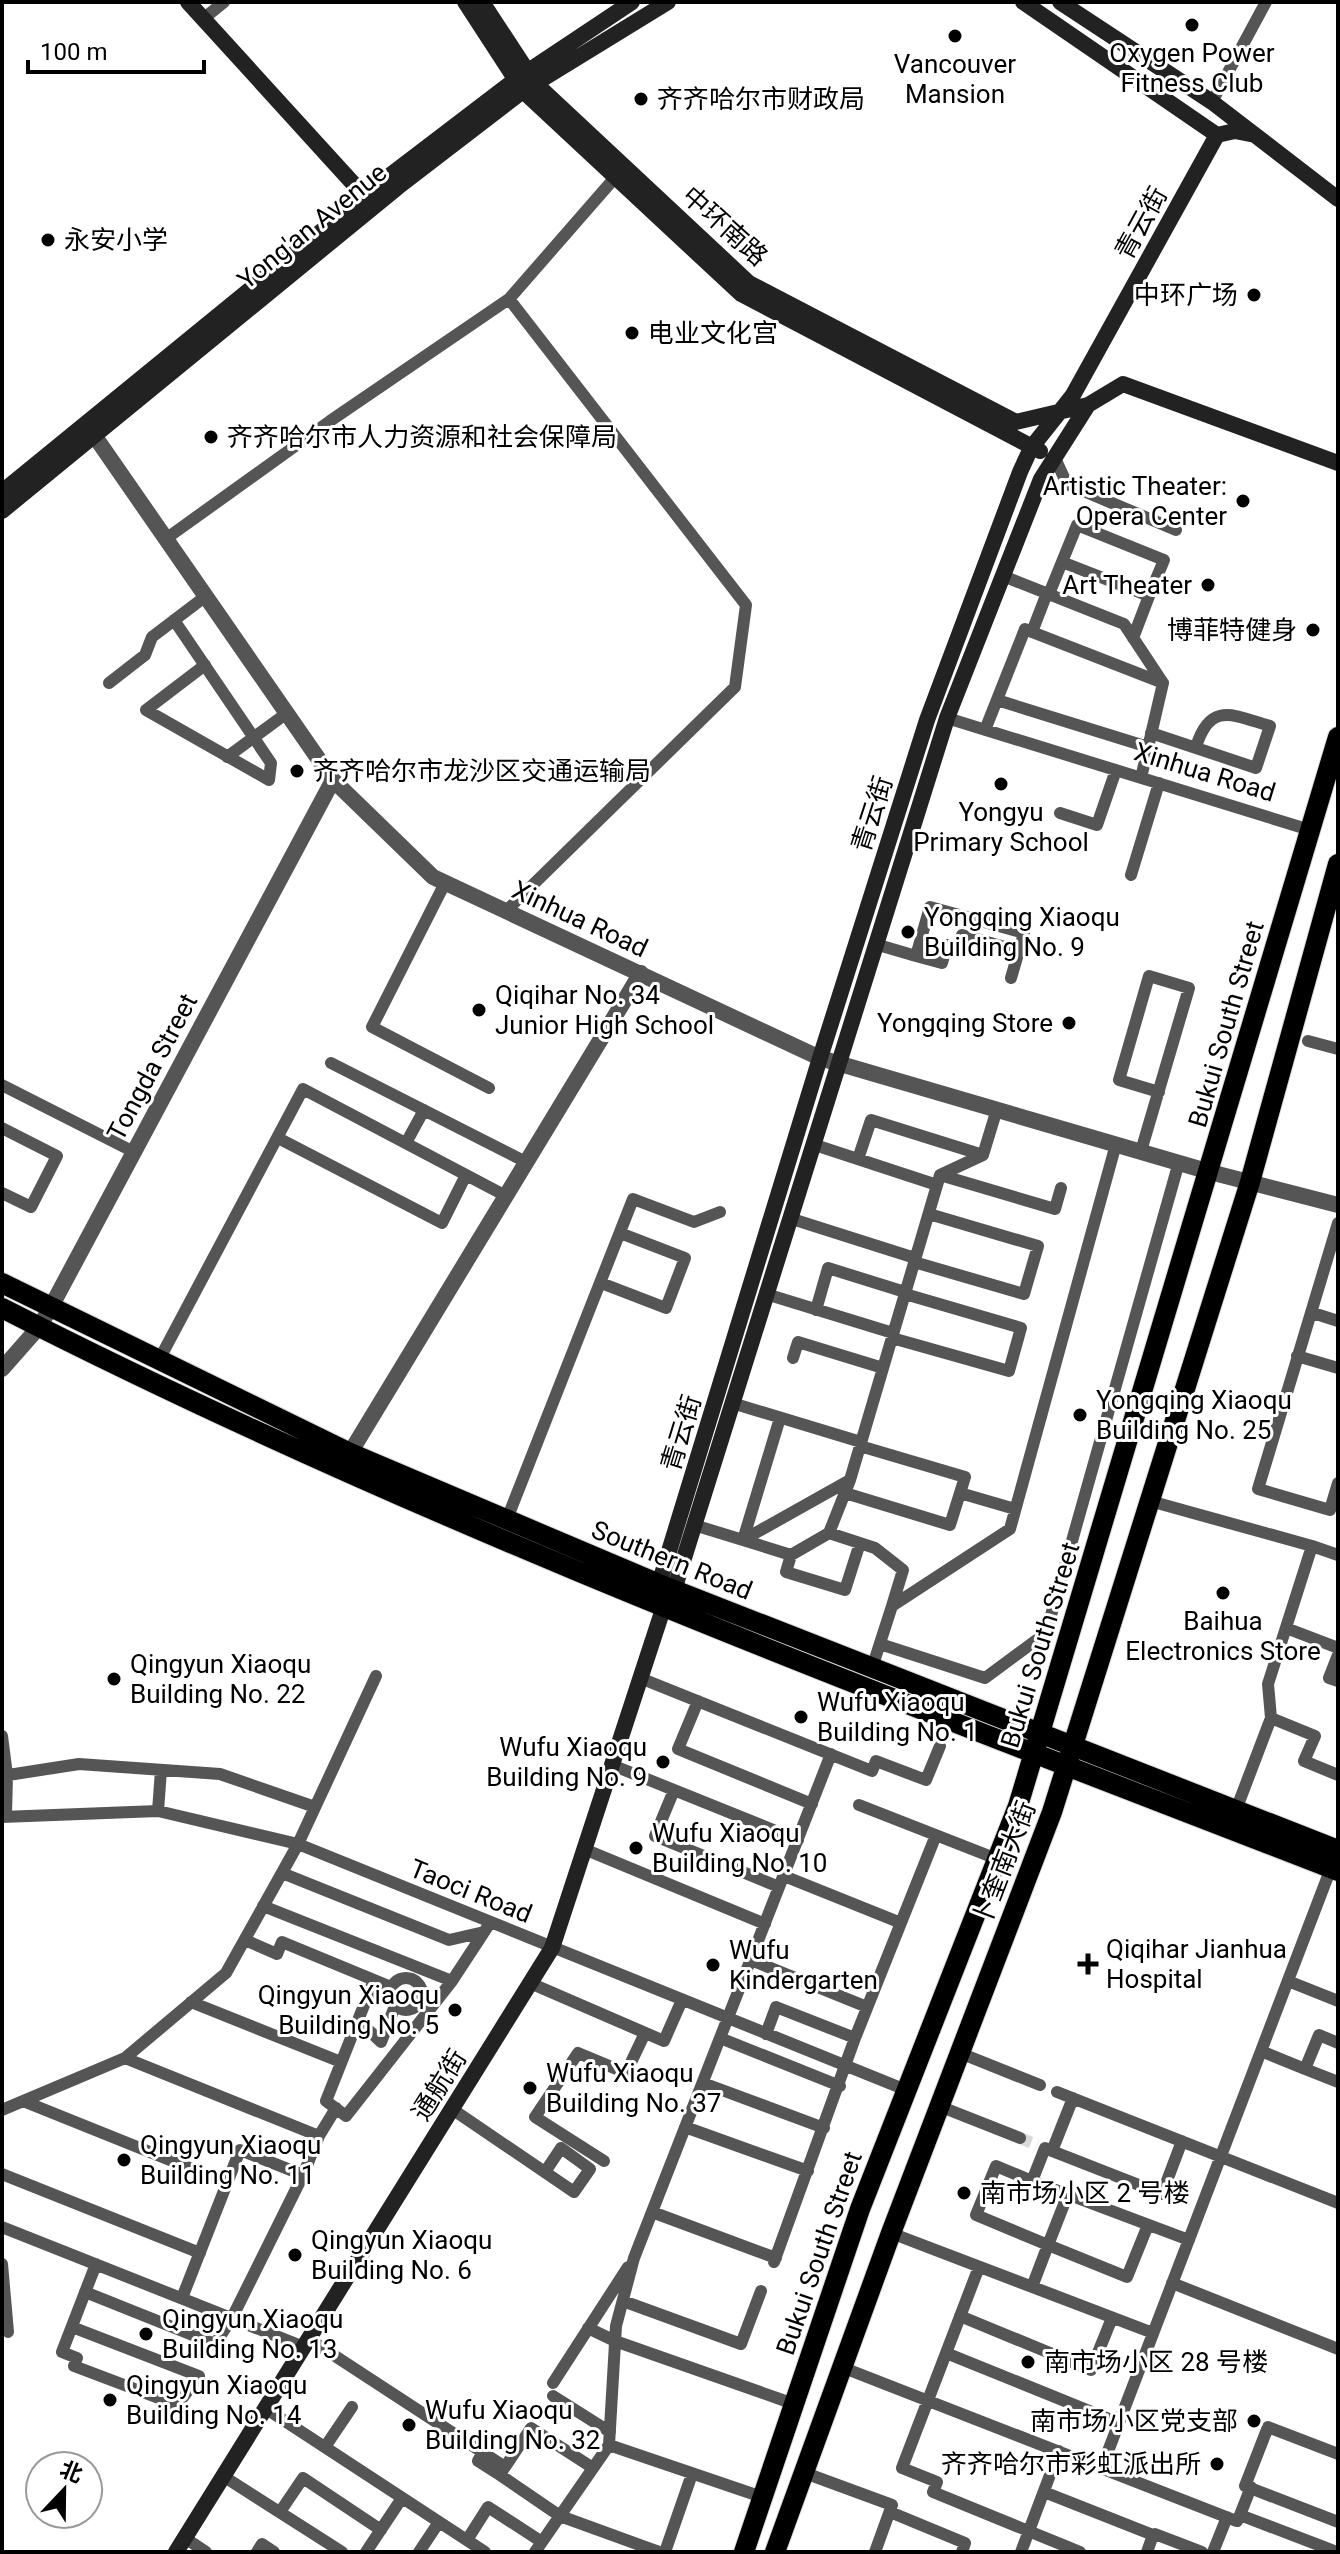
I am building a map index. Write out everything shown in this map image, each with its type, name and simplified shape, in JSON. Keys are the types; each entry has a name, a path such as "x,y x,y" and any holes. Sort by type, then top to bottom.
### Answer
{"main road":[{"path":"188,2 369,201"},
{"name":"中环南路","path":"465,2 525,81 741,294 1031,448 1054,456"},
{"name":"中环南路","path":"482,2 525,81"},
{"name":"Yong'an Avenue","path":"2,492 90,429 369,201 632,2"},
{"name":"Yong'an Avenue","path":"525,81 668,2"},
{"path":"1023,2 1217,135 1235,131 1255,135"},
{"path":"1060,2 1212,102 1338,199"},
{"name":"青云街","path":"666,1593 820,1058 927,720 1031,448 1073,395 1217,135"},
{"name":"中环南路","path":"620,172 749,283 1016,422 1088,405"},
{"path":"1088,405 1123,384 1338,463"},
{"name":"青云街","path":"666,1593 694,1525 947,718 1041,479 1088,405"},
{"name":"Yong'an Avenue","path":"2,511 90,429"},
{"name":"Bukui South Street","path":"744,2552 860,2209 997,1859 1037,1743 1338,737"},
{"path":"1250,1182 1334,894 1338,864"},
{"name":"卜奎南大街","path":"775,2552 891,2233 1052,1812 1250,1182"},
{"name":"Southern Road","path":"2,1283 350,1453 507,1519 666,1593 1336,1863"},
{"name":"Southern Road","path":"2,1308 341,1471 872,1668 1037,1743"},
{"name":"通航街","path":"180,2545 552,1948 666,1593"},
{"name":"Southern Road","path":"1070,1756 1236,1810 1336,1863"}],"street":[{"path":"203,19 224,2"},
{"path":"1212,102 1266,2"},
{"path":"167,538 330,421 509,299 620,172"},
{"path":"506,911 735,687 746,605 509,299"},
{"name":"Xinhua Road","path":"90,429 333,780 433,877 820,1058 1210,1172 1338,1205"},
{"path":"1054,456 1067,484 1176,530"},
{"path":"1032,632 1077,525 1164,560 1133,638"},
{"path":"1062,562 1149,596"},
{"path":"1003,576 1124,624 1163,683 1141,778"},
{"path":"109,683 145,655 152,637 206,596"},
{"path":"174,620 205,665 254,737 271,763 269,780 146,710 205,665"},
{"path":"985,730 1025,629 1163,683"},
{"path":"997,700 1148,747"},
{"path":"227,757 287,713"},
{"path":"1151,733 1256,768 1270,726 1227,713 1209,719 1196,747"},
{"name":"Xinhua Road","path":"947,718 1310,830"},
{"path":"1060,813 1097,825 1116,770"},
{"name":"Tongda Street","path":"2,1369 39,1327 51,1307 333,780"},
{"path":"1131,875 1159,783"},
{"path":"445,883 372,1027 489,1088"},
{"path":"916,956 930,907 1024,933 1011,978"},
{"path":"875,944 942,963 947,945 958,948 966,917"},
{"path":"962,935 1019,951"},
{"path":"350,1453 641,973"},
{"path":"1141,1151 1159,1092 1189,988 1149,976 1119,1080 1159,1092"},
{"path":"1308,1041 1338,1049"},
{"path":"331,1063 526,1162"},
{"path":"2,1085 134,1152"},
{"path":"159,1360 303,1089 506,1196"},
{"path":"860,1543 845,1590 786,1572 791,1555 829,1533 845,1493 939,1180 983,1155 997,1109"},
{"path":"406,1143 424,1110"},
{"path":"858,1159 871,1120 983,1155"},
{"path":"2,1128 57,1156 31,1207 2,1193"},
{"path":"278,1138 442,1223 466,1175"},
{"path":"812,1144 858,1159 1055,1209 1061,1188"},
{"path":"892,1606 1010,1529 1116,1144"},
{"path":"880,1644 985,1678 1046,1633 1179,1162"},
{"path":"507,1519 633,1199 694,1222 720,1212"},
{"path":"789,1218 1024,1294 1038,1246 929,1214"},
{"path":"1338,1223 1333,1259 1297,1356 1258,1489 1330,1510 1338,1483"},
{"path":"601,1283 666,1308 685,1258 620,1233"},
{"path":"766,1294 892,1336 1009,1371 1021,1328 828,1268 816,1310"},
{"path":"1313,1313 1338,1321"},
{"path":"793,1358 798,1342 883,1368"},
{"path":"1297,1356 1338,1368"},
{"path":"732,1403 965,1477 950,1525 845,1493"},
{"path":"743,1540 780,1418"},
{"path":"743,1540 850,1480"},
{"path":"960,1493 1015,1509"},
{"path":"1150,1501 1338,1555"},
{"path":"694,1525 791,1555"},
{"path":"829,1533 875,1548 903,1570 872,1668"},
{"path":"1236,1810 1271,1718 1268,1684 1312,1546"},
{"path":"1286,1628 1338,1648"},
{"path":"1338,1655 1329,1678 1338,1681"},
{"path":"2,2110 125,2058 226,1973 298,1844 376,1676"},
{"path":"640,1678 872,1771 876,1761 926,1780 940,1746"},
{"path":"698,1701 678,1749 812,1804"},
{"path":"1271,1718 1315,1736 1304,1761 1338,1775"},
{"path":"2,1736 4,1816"},
{"path":"467,2540 488,2507 538,2547 593,2468 609,2438 615,2341 634,2258 831,1754"},
{"path":"4,1776 79,1764 220,1774 315,1807"},
{"path":"612,1765 798,1840"},
{"path":"158,1811 161,1770"},
{"path":"674,1790 655,1836 901,1923"},
{"path":"859,1805 997,1859"},
{"name":"Taoci Road","path":"4,1816 158,1811 298,1844 487,1928 552,1948 906,2090"},
{"path":"652,2212 775,2260 840,2086 844,2065 936,1835"},
{"path":"584,1849 765,1924"},
{"path":"1102,2467 1336,1863"},
{"path":"282,1873 449,1940 487,1928"},
{"path":"263,1906 446,1978"},
{"path":"374,1980 326,2101 346,2116 446,1978 487,1928"},
{"path":"245,1940 277,1954 282,1942 391,1987"},
{"path":"751,1960 867,2007"},
{"path":"395,2006 411,2009 446,1978"},
{"path":"395,2006 390,1997 391,1987 398,1980 413,1980 421,1987 422,1998"},
{"path":"1288,1981 1338,2001"},
{"path":"530,1983 664,2041 682,2000"},
{"path":"191,2002 341,2062"},
{"path":"358,2020 381,2042 395,2006"},
{"path":"766,2034 776,2007 855,2038"},
{"path":"604,2161 535,2117 578,2053 626,2073 645,2033"},
{"path":"1305,2069 1319,2035 1338,2043"},
{"path":"720,2038 840,2086"},
{"path":"1261,2051 1338,2082"},
{"path":"960,2053 1040,2085"},
{"path":"125,2058 319,2136"},
{"path":"703,2083 824,2128"},
{"path":"1057,2092 1338,2203"},
{"path":"1032,2181 1045,2148 1073,2098"},
{"path":"23,2101 227,2183"},
{"path":"939,2106 1020,2138"},
{"path":"85,2292 215,2344 232,2318 319,2136 336,2108"},
{"path":"452,2109 545,2172"},
{"path":"685,2127 808,2171"},
{"path":"1045,2148 1162,2194 1182,2141"},
{"path":"182,2298 240,2150 303,2175"},
{"path":"1148,2225 1127,2277 976,2215 996,2166 1189,2240"},
{"path":"2,2174 200,2253"},
{"path":"1032,2287 1068,2194"},
{"path":"2,2227 232,2318 306,2343 483,2452 502,2471 560,2516 659,2552"},
{"path":"891,2233 1153,2333"},
{"path":"634,2258 588,2328 553,2390 609,2438 692,2474 762,2497"},
{"path":"2,2264 8,2332"},
{"path":"72,2327 199,2376 177,2405 74,2366 77,2358 62,2352 96,2264"},
{"path":"979,2267 902,2468 937,2482 933,2492 1080,2552"},
{"path":"1172,2283 1338,2349"},
{"path":"623,2301 741,2344 761,2291"},
{"path":"960,2316 1091,2370 1112,2318"},
{"path":"588,2328 615,2341 794,2404"},
{"path":"946,2353 1119,2423"},
{"path":"844,2368 1233,2516 1337,2552"},
{"path":"325,2447 352,2407"},
{"path":"265,2408 485,2552"},
{"path":"1338,2454 1268,2427 1245,2486 1338,2522"},
{"path":"502,2471 531,2428 593,2468"},
{"path":"1021,2552 1059,2451"},
{"path":"805,2473 892,2505 877,2551"},
{"path":"665,2552 692,2474"},
{"path":"223,2476 342,2552"},
{"path":"280,2512 303,2478 381,2530"},
{"path":"1213,2552 1251,2487"},
{"path":"1044,2492 1153,2535 1147,2552"},
{"path":"366,2552 402,2498"},
{"path":"890,2512 965,2543 962,2552"},
{"path":"419,2552 439,2522"},
{"path":"1155,2534 1202,2552"},
{"path":"257,2552 262,2544 274,2552"},
{"path":"180,2545 206,2552"}],"tunnel":[{"path":"1020,2138 1037,2145"}],"place":[{"name":"Oxygen Power Fitness Club","path":"1192,25"},
{"name":"Vancouver Mansion","path":"955,36"},
{"name":"齐齐哈尔市财政局","path":"641,99"},
{"name":"永安小学","path":"48,240"},
{"name":"中环广场","path":"1254,295"},
{"name":"电业文化宫","path":"632,333"},
{"name":"齐齐哈尔市人力资源和社会保障局","path":"211,437"},
{"name":"Artistic Theater: Opera Center","path":"1243,501"},
{"name":"Art Theater","path":"1208,585"},
{"name":"博菲特健身","path":"1313,630"},
{"name":"齐齐哈尔市龙沙区交通运输局","path":"297,771"},
{"name":"Yongyu Primary School","path":"1001,784"},
{"name":"Yongqing Xiaoqu Building No. 9","path":"908,932"},
{"name":"Qiqihar No. 34 Junior High School","path":"479,1010"},
{"name":"Yongqing Store","path":"1069,1023"},
{"name":"Yongqing Xiaoqu Building No. 25","path":"1080,1415"},
{"name":"Baihua Electronics Store","path":"1223,1593"},
{"name":"Qingyun Xiaoqu Building No. 22","path":"114,1679"},
{"name":"Wufu Xiaoqu Building No. 1","path":"801,1717"},
{"name":"Wufu Xiaoqu Building No. 9","path":"663,1762"},
{"name":"Wufu Xiaoqu Building No. 10","path":"636,1848"},
{"name":"Qiqihar Jianhua Hospital","path":"1088,1964"},
{"name":"Wufu Kindergarten","path":"713,1965"},
{"name":"Qingyun Xiaoqu Building No. 5","path":"455,2010"},
{"name":"Wufu Xiaoqu Building No. 37","path":"530,2088"},
{"name":"Qingyun Xiaoqu Building No. 11","path":"124,2160"},
{"name":"南市场小区 2 号楼","path":"964,2193"},
{"name":"Qingyun Xiaoqu Building No. 6","path":"295,2255"},
{"name":"Qingyun Xiaoqu Building No. 13","path":"146,2334"},
{"name":"南市场小区 28 号楼","path":"1028,2362"},
{"name":"Qingyun Xiaoqu Building No. 14","path":"110,2400"},
{"name":"南市场小区党支部","path":"1254,2421"},
{"name":"Wufu Xiaoqu Building No. 32","path":"409,2425"},
{"name":"齐齐哈尔市彩虹派出所","path":"1217,2464"}]}
